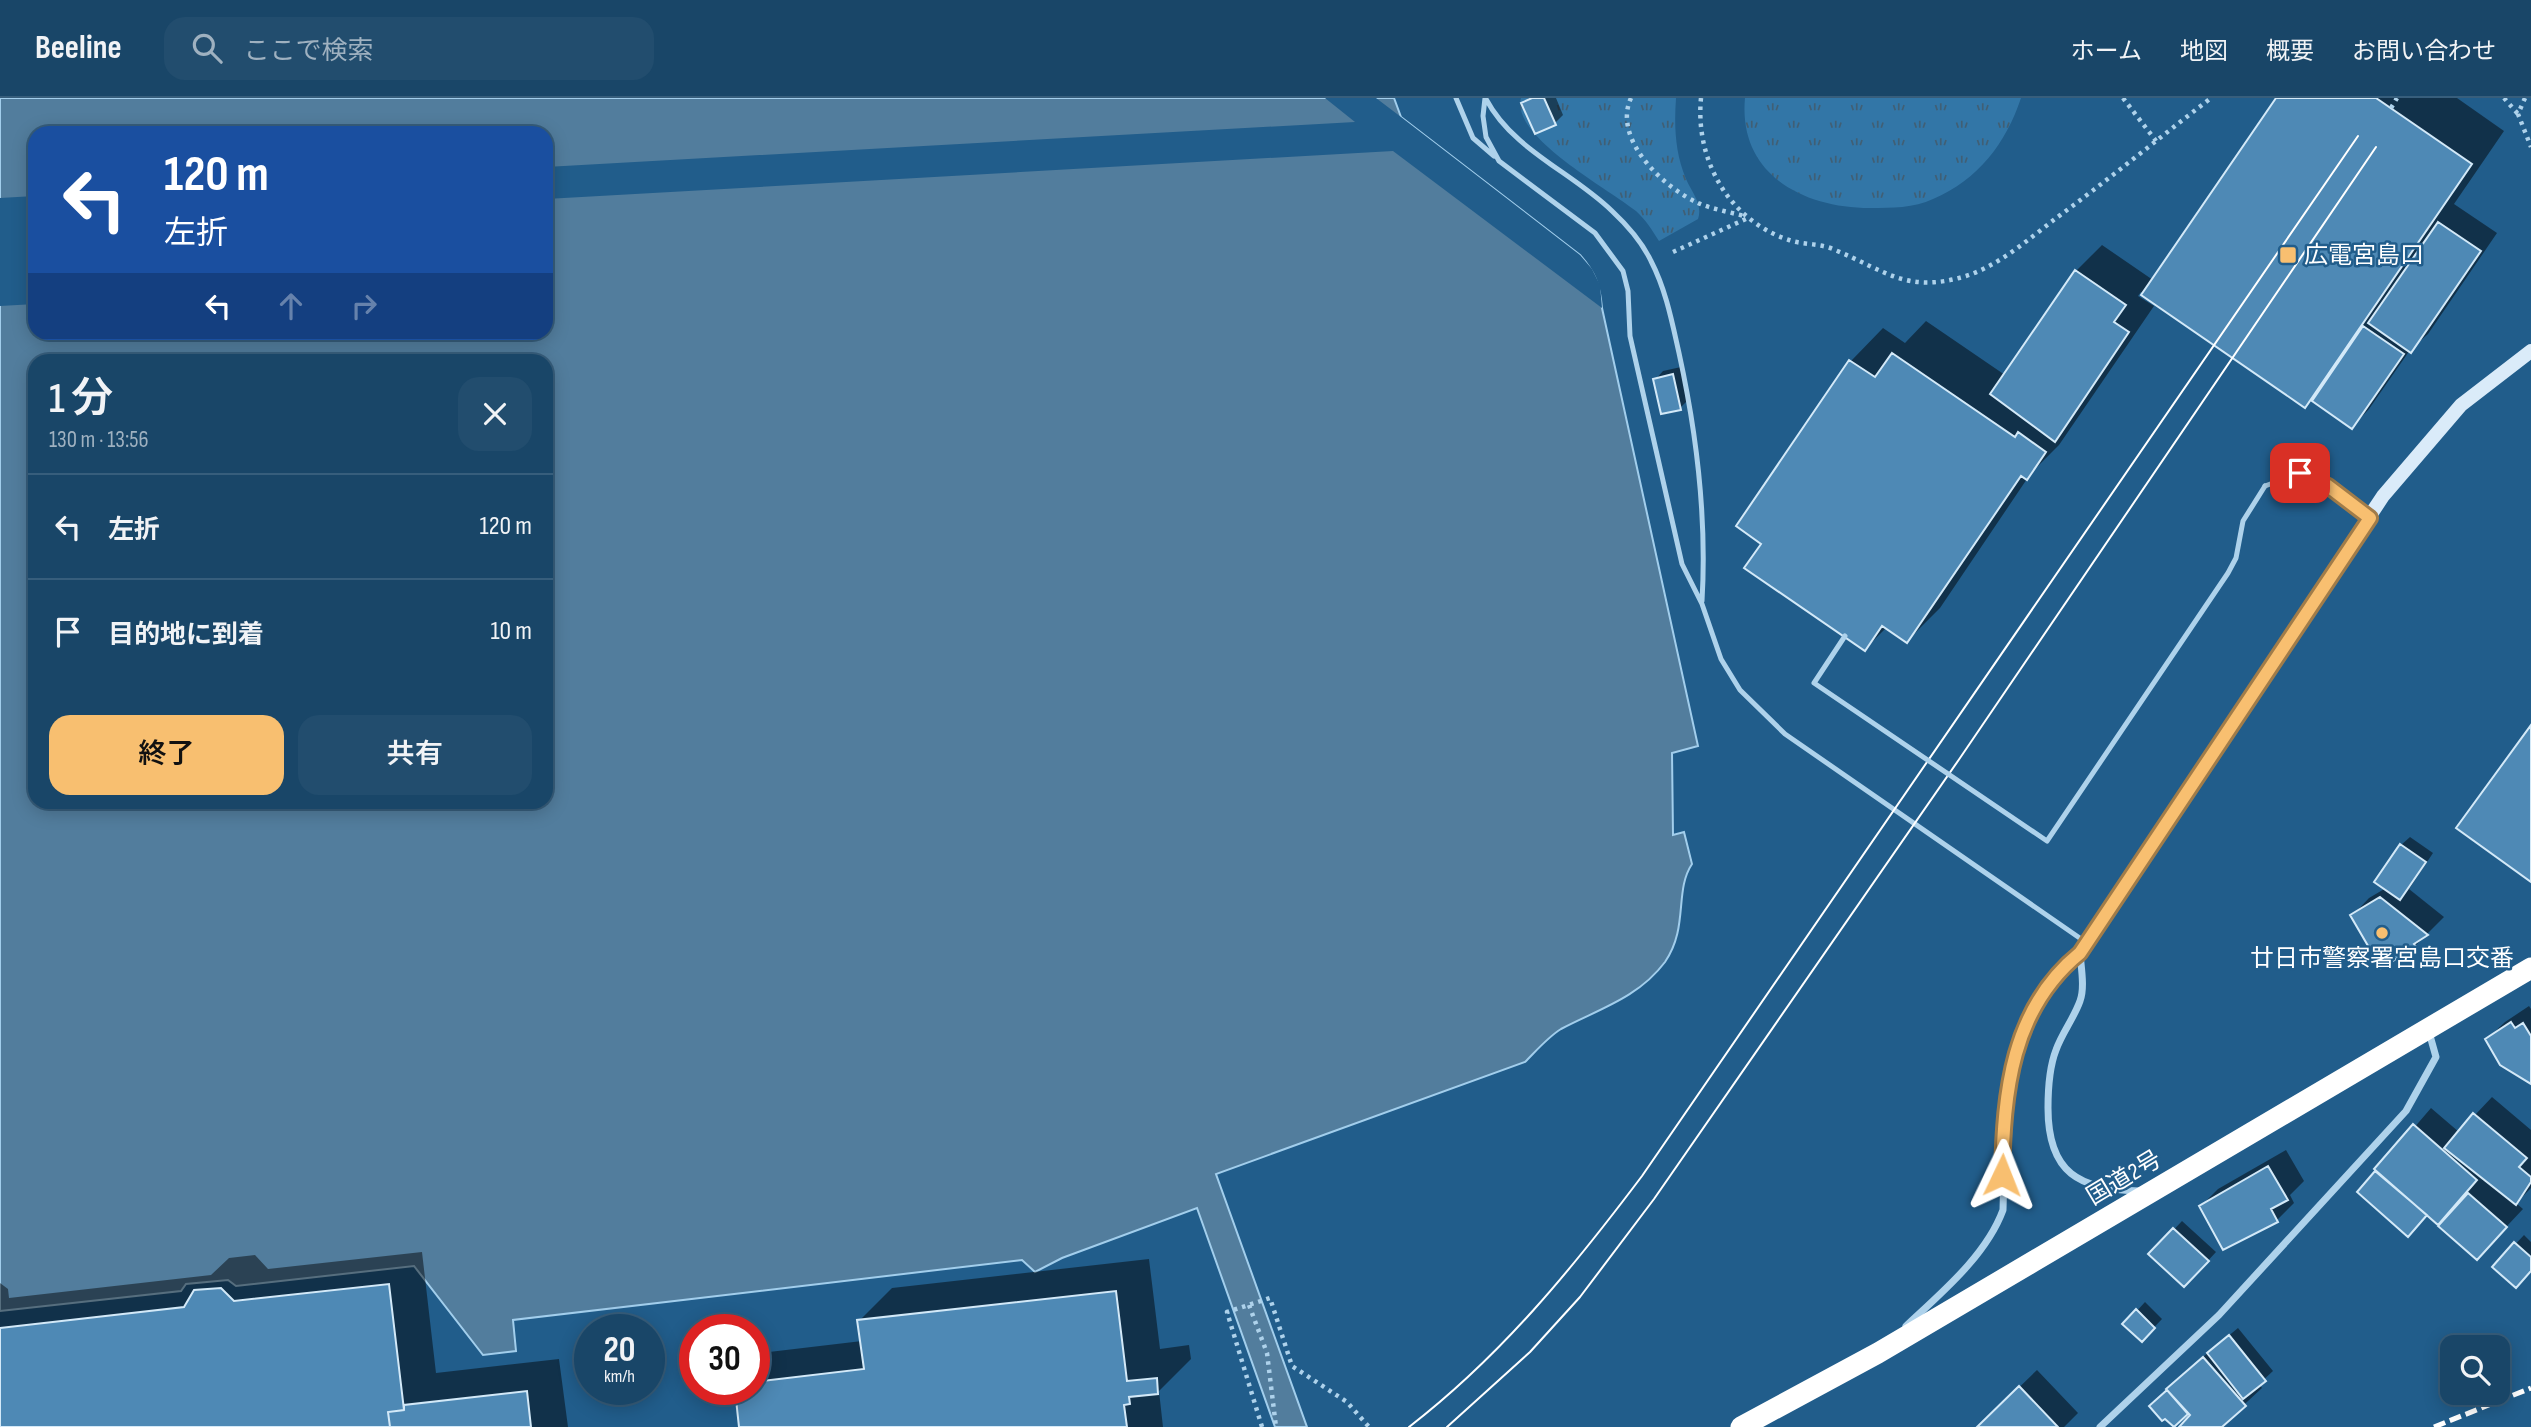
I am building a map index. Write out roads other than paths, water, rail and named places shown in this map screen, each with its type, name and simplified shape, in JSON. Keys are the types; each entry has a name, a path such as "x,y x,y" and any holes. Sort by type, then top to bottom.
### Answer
{"highway":[{"name":"国道2号","path":"1741,1427 1878,1353 2531,968"}],"street":[{"path":"1878,1353 1972,1260 1998,1224 2003,1210 2006,1087 2024,1030 2040,998 2058,972 2084,948 2370,518 2414,457 2454,412 2531,351"},
{"path":"2084,948 2081,999 2055,1051 2048,1086 2050,1145 2061,1165 2080,1179 2116,1191 2154,1191"},
{"path":"2100,1427 2219,1315 2406,1111 2436,1057 2428,1029"}],"lane":[{"path":"1456,98 1473,138 1499,161 1595,233 1623,271 1628,291 1630,336 1682,564 1702,604 1721,659 1740,690 1763,716 1785,734 2084,948"},
{"path":"1485,98 1483,117 1486,137 1499,161"},
{"path":"1485,98 1497,121 1612,210 1641,243 1651,261 1669,308 1698,446 1704,556 1702,604"},
{"path":"1845,636 1814,683 2046,841 2228,573 2236,558 2242,521 2265,486 2300,473 2328,486 2370,518"}],"tram line":[{"path":"1409,1427 1474,1371 1534,1310 1642,1176 2358,136"},
{"path":"1447,1427 1530,1352 1580,1297 1654,1199 1960,758 2376,147"}],"railway":[{"path":"2434,1427 2531,1388"}],"place":[{"name":"広電宮島口","path":"2288,255"},
{"name":"廿日市警察署宮島口交番","path":"2382,933"}]}
